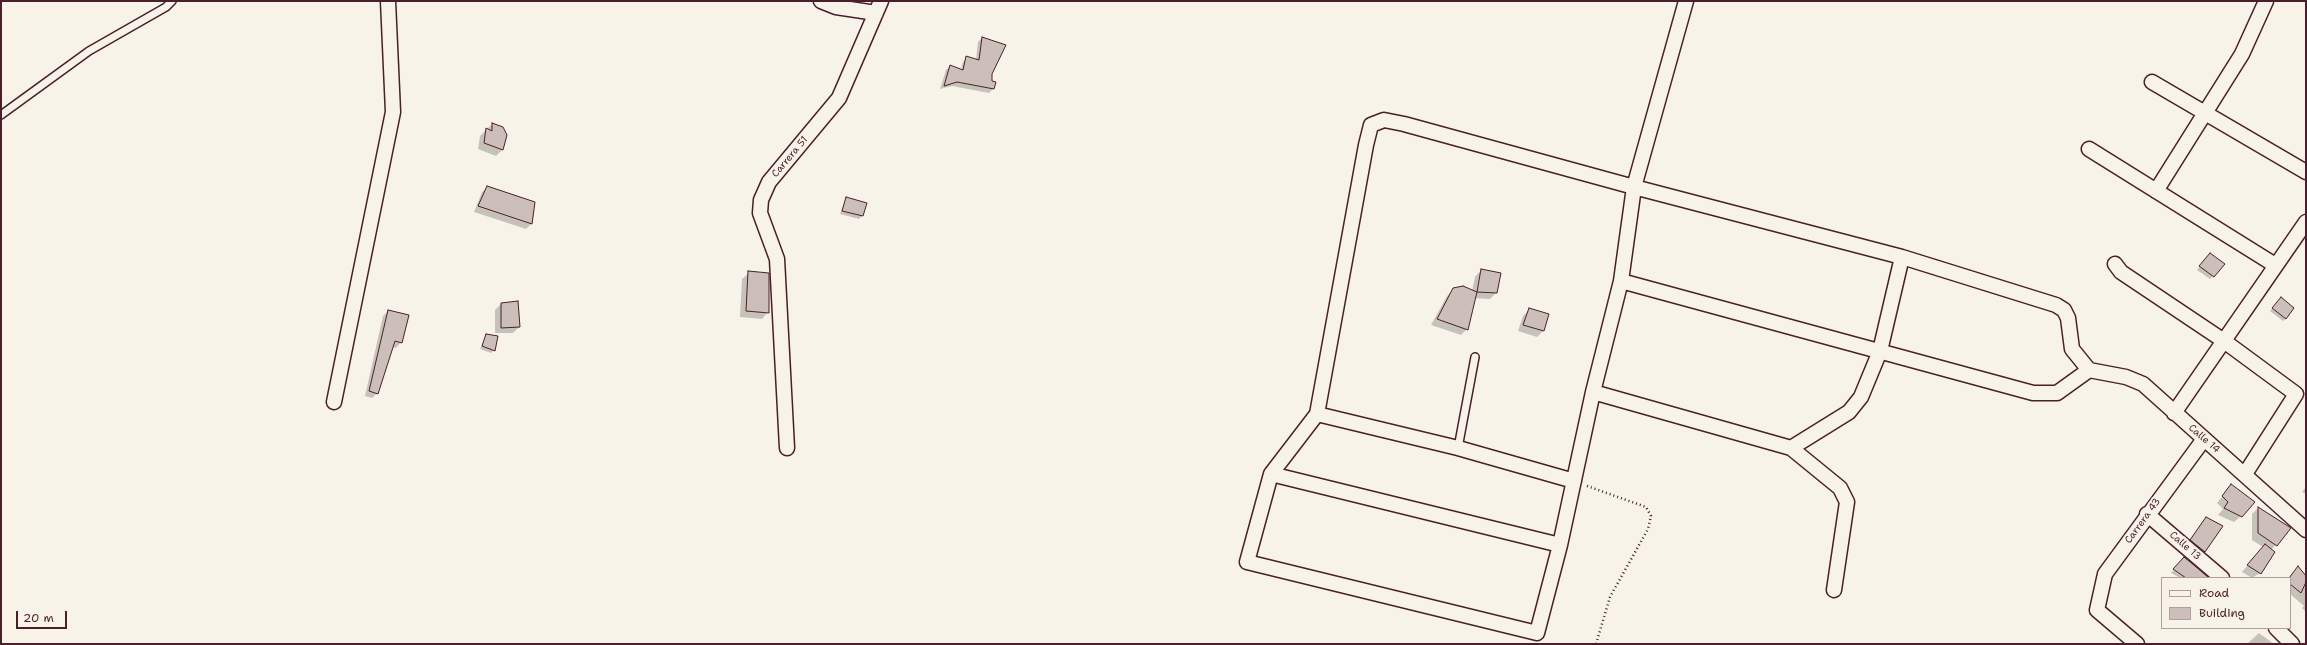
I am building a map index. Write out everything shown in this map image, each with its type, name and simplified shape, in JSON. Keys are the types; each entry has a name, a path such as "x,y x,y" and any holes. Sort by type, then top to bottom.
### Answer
{"street":[{"path":"334,402 393,112 388,1"},
{"path":"821,1 836,7 879,7"},
{"path":"1620,281 2034,393 2056,393 2089,370 2072,349 2068,318 2064,310 2056,305 1902,257 1634,187 1404,124 1384,120 1371,125 1366,145 1317,414 1271,474 1247,562 1536,639 1560,545 1593,392 1620,281 1634,187 1686,1"},
{"path":"2156,191 2242,54 2266,1"},
{"name":"Carrera 51","path":"787,448 777,259 760,213 761,200 769,182 839,98 879,7"},
{"path":"2152,82 2306,172"},
{"path":"2089,149 2275,265"},
{"path":"2174,413 2306,222"},
{"path":"1792,448 1849,412 1860,397 1880,351 1902,257"},
{"path":"2115,264 2121,272 2224,341 2296,394 2245,474"},
{"name":"Calle 14","path":"2089,370 2126,377 2143,384 2306,530"},
{"path":"1593,392 1792,448 1840,488 1847,502 1834,590"},
{"path":"1317,414 1458,448 1574,481"},
{"name":"Carrera 43","path":"2137,644 2097,610 2105,574 2147,514 2204,439"},
{"path":"1271,474 1560,545"},
{"name":"Calle 13","path":"2147,514 2221,577"},
{"path":"2277,629 2292,644"}],"lane":[{"path":"1,115 89,51 166,7 172,1"},
{"path":"1458,448 1475,357"}],"path":[{"path":"1574,481 1646,507 1651,516 1648,529 1610,597 1596,644"}],"building":[{"path":"982,37 1006,45 992,74 992,81 996,82 994,89 957,82 944,86 950,65 963,70 966,56 979,60"},
{"path":"492,123 503,127 507,135 503,150 484,143 486,128 492,131"},
{"path":"487,186 535,202 532,224 478,206"},
{"path":"846,197 867,203 863,216 842,211"},
{"path":"2210,253 2225,264 2214,277 2199,266"},
{"path":"1481,269 1501,273 1497,293 1477,292"},
{"path":"748,271 769,273 769,313 746,311"},
{"path":"1463,286 1477,292 1468,330 1437,319 1453,288"},
{"path":"2281,297 2294,308 2286,319 2272,308"},
{"path":"518,301 520,327 501,328 501,303"},
{"path":"1529,308 1549,314 1544,331 1523,325"},
{"path":"388,310 409,315 402,343 395,341 378,394 369,391"},
{"path":"486,334 498,336 495,351 482,346"},
{"path":"2231,484 2255,502 2242,517 2224,508 2228,502 2222,496"},
{"path":"2258,507 2291,528 2277,546 2258,533"},
{"path":"2206,517 2223,526 2205,552 2190,540"},
{"path":"2265,544 2275,552 2261,574 2247,565"},
{"path":"2184,557 2208,577 2185,577 2173,569"},
{"path":"2298,566 2306,576 2306,582 2301,593 2291,585 2291,577 2290,577"}]}
